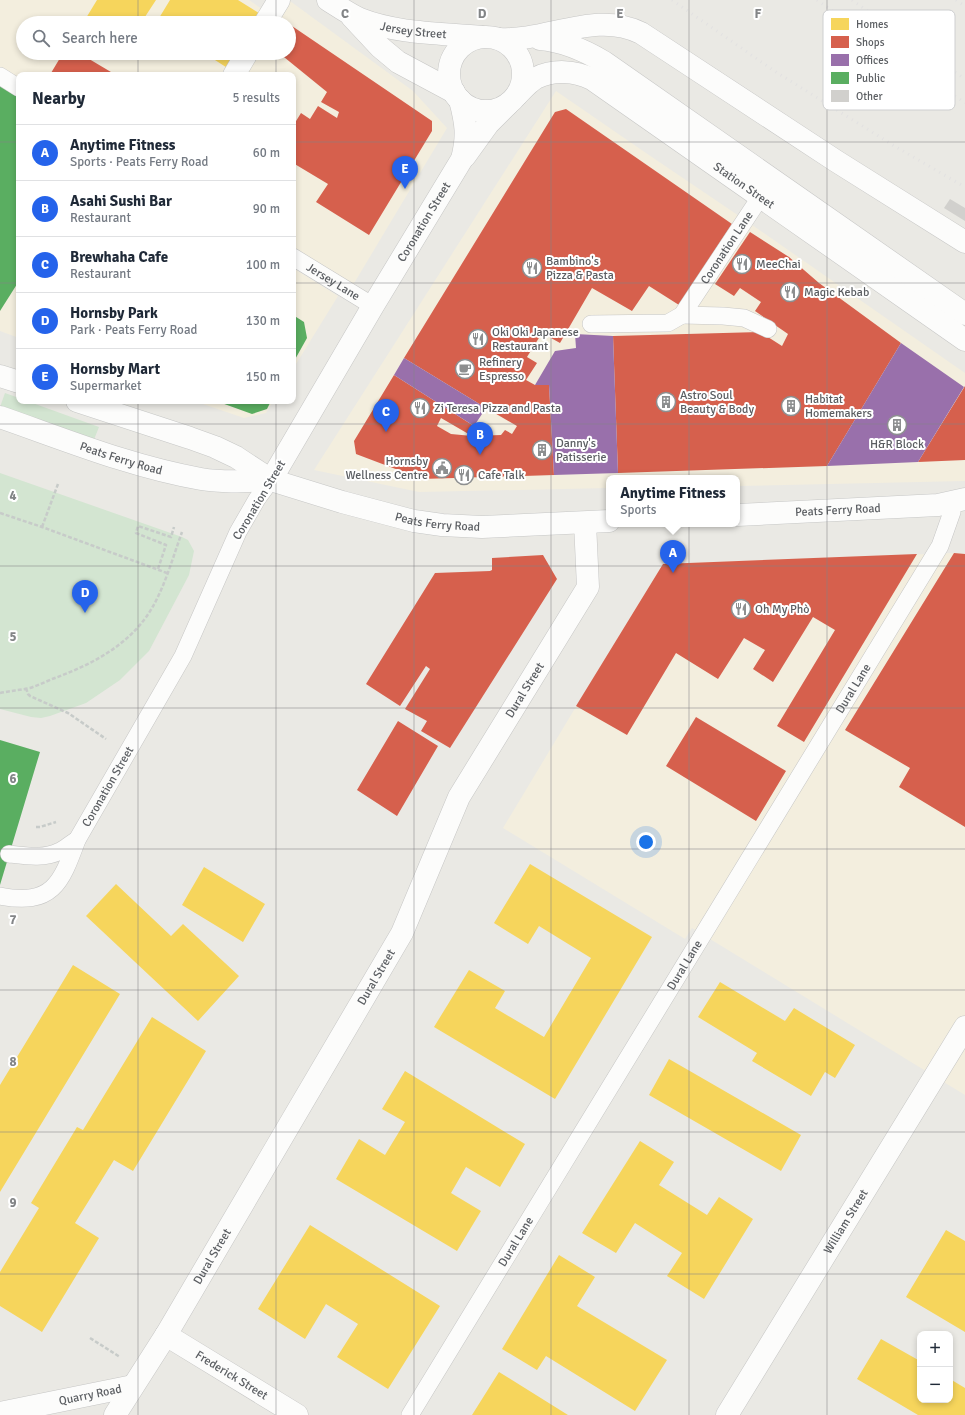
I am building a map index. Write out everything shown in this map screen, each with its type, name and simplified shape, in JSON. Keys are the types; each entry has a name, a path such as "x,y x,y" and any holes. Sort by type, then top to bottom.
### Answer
{"street":[{"path":"269,16 279,0"},
{"name":"Jersey Street","path":"328,0 359,18 390,28 491,38"},
{"name":"Jersey Street","path":"347,12 390,56 457,96"},
{"name":"Station Street","path":"528,38 595,25 621,25 631,28 641,33 836,161 965,242"},
{"path":"491,38 513,48 522,62 524,71 521,87 514,98 499,108 485,111 476,110 457,96 450,82 452,61 456,52 468,42 491,38"},
{"name":"Station Street","path":"491,38 528,38 563,43 590,54 604,62 965,340"},
{"path":"236,72 243,60"},
{"name":"Station Street","path":"514,98 531,82 540,76 563,72 578,73 585,76 597,82 965,314"},
{"name":"Coronation Street","path":"457,96 466,121 466,142 462,159 457,169"},
{"name":"Coronation Street","path":"271,480 373,306 457,169 485,128 514,98"},
{"path":"0,376 16,381"},
{"name":"Peats Ferry Road","path":"86,404 190,438 215,448 236,457 271,480 414,521 482,527 606,522"},
{"name":"Peats Ferry Road","path":"0,417 125,460 201,479 232,481 271,480"},
{"name":"Peats Ferry Road","path":"740,515 955,508"},
{"name":"Dural Street","path":"115,1415 166,1336 402,933 459,797 588,587 585,523"},
{"name":"William Street","path":"727,1415 965,1027"},
{"name":"Frederick Street","path":"166,1336 297,1415"},
{"name":"Quarry Road","path":"0,1413 133,1386"}],"lane":[{"path":"0,76 16,86"},
{"name":"Coronation Lane","path":"682,315 766,188"},
{"name":"Jersey Lane","path":"296,259 373,306"},
{"path":"591,324 668,323 682,315 723,316 744,318 768,329"},
{"name":"Coronation Street","path":"0,896 22,899 34,898 46,893 56,884 63,874 76,840 183,656 238,532 257,499 271,480"},
{"name":"Dural Lane","path":"410,1415 940,546 955,508"},
{"name":"Coronation Street","path":"10,854 31,856 48,855 60,851 76,840"}],"path":[{"path":"42,527 58,484"},
{"path":"0,514 42,527 167,573"},
{"path":"158,569 166,545 136,534 138,526 171,537 174,527"},
{"path":"0,693 26,688 65,675 89,664 123,643 136,630 152,608 182,532"},
{"path":"26,688 30,696 68,713 104,738"},
{"path":"90,1338 120,1357"}],"shaded area":[{"path":"0,0 249,0 262,9 258,16 16,16 16,60 233,60 226,72 16,72 16,337 0,331"},
{"path":"290,1 413,91 447,128 353,285 296,249 296,72 246,72 254,60 296,60 296,16 280,16"},
{"path":"556,91 965,373 965,481 740,486 740,475 606,475 606,488 419,492 314,470"},
{"path":"296,270 338,296 296,364"},
{"path":"203,404 271,404 266,413 244,418"},
{"path":"954,553 965,554 965,1095 692,928 685,939 503,828 663,564"}],"green space":[{"path":"5,393 16,397 16,404 35,404 99,427 93,442 0,407"},
{"path":"0,473 182,537 188,540 194,551 189,575 149,651 120,680 86,703 41,718 0,709"}],"building: Homes":[{"path":"97,0 156,0 146,16 87,16"},
{"path":"170,0 238,0 262,15 262,16 160,16"},
{"path":"215,60 235,60 229,69"},
{"path":"530,864 652,937 555,1099 434,1027 469,970 505,991 495,1008 544,1037 591,958 539,926 528,944 494,923"},
{"path":"204,867 265,904 243,942 182,905"},
{"path":"116,884 171,936 183,924 239,976 198,1021 86,916"},
{"path":"73,965 120,994 0,1192 0,1085"},
{"path":"720,982 785,1021 794,1008 855,1045 835,1078 825,1072 811,1096 752,1061 757,1053 698,1017"},
{"path":"152,1017 206,1051 133,1171 114,1160 75,1223 99,1238 42,1332 0,1306 0,1272 39,1208 31,1203 77,1127 83,1130"},
{"path":"669,1059 801,1135 781,1171 649,1095"},
{"path":"405,1071 525,1144 500,1187 466,1167 451,1193 481,1211 457,1251 336,1179 359,1139 385,1155 405,1122 382,1109"},
{"path":"640,1141 674,1162 659,1185 707,1215 719,1197 753,1219 704,1299 667,1276 682,1253 635,1223 616,1253 582,1233"},
{"path":"310,1225 440,1306 388,1389 337,1357 358,1324 326,1304 305,1339 258,1309"},
{"path":"946,1230 965,1241 965,1332 906,1297"},
{"path":"559,1255 595,1277 577,1306 667,1360 635,1411 546,1356 537,1370 502,1349"},
{"path":"881,1339 917,1359 917,1403 953,1403 953,1381 965,1388 965,1415 918,1415 857,1379"},
{"path":"499,1372 568,1415 472,1415"}],"building: Shops":[{"path":"296,29 432,121 432,131 369,235 316,202 328,184 296,165 296,121 301,113 310,119 318,106 337,118 339,112 321,102 327,92 288,60 296,60"},
{"path":"59,60 91,60 111,72 52,72"},
{"path":"566,109 732,224 679,305 649,286 632,311 592,288 560,343 542,333 527,357 537,363 526,380 535,385 549,385 554,475 422,479 356,454 354,441 394,375 477,428 472,436 501,435 505,430 512,434 517,426 404,358 555,112","holes":["441,418 472,436 451,434 437,426"]},
{"path":"750,232 789,257 819,283 901,343 827,466 618,473 613,336 760,332 782,346 788,334 755,311 761,302 740,288 734,296 715,284"},
{"path":"965,386 965,460 918,462"},
{"path":"954,553 965,554 965,827 899,787 910,768 845,730"},
{"path":"917,554 804,742 777,726 835,630 813,617 773,682 753,669 765,650 744,638 718,679 676,653 627,735 576,706 663,564"},
{"path":"543,555 557,579 450,748 421,731 427,721 405,709 430,669 426,666 400,706 366,684 435,573 490,571 492,570 492,558"},
{"path":"696,717 786,771 756,821 666,766"},
{"path":"398,721 438,746 397,816 357,790"}],"building: Offices":[{"path":"575,334 613,336 618,473 554,475 549,385 535,385 555,351 576,348"},
{"name":"H&R Block","path":"901,343 964,387 918,462 827,466"},
{"path":"404,358 486,408 474,426 394,375"}],"building: Public":[{"path":"0,85 16,95 16,286 0,311"},
{"path":"296,317 304,322 307,338 296,358"},
{"path":"224,404 270,404 267,409 252,414"},
{"path":"0,740 40,752 0,885"}],"building: Other":[{"path":"950,199 965,208 965,221 944,208"}],"railway":[{"path":"672,0 776,72 823,101"},
{"path":"817,0 831,10"},
{"path":"852,0 866,10"},
{"path":"956,0 965,6"},
{"path":"955,72 965,79"},
{"path":"955,96 965,103"},
{"path":"837,110 896,147 965,187"}],"place":[{"name":"Hornsby Mart","path":"405,189"},
{"name":"MeeChai","path":"742,264"},
{"name":"Bambino's Pizza & Pasta","path":"532,268"},
{"name":"Magic Kebab","path":"790,292"},
{"name":"Oki Oki Japanese Restaurant","path":"478,339"},
{"name":"Refinery Espresso","path":"465,369"},
{"name":"Astro Soul Beauty & Body","path":"666,402"},
{"name":"Habitat Homemakers","path":"791,406"},
{"name":"Zi Teresa Pizza and Pasta","path":"420,408"},
{"name":"H&R Block","path":"897,425"},
{"name":"Brewhaha Cafe","path":"386,432"},
{"name":"Danny's Patisserie","path":"542,450"},
{"name":"Asahi Sushi Bar","path":"480,455"},
{"name":"Hornsby Wellness Centre","path":"442,468"},
{"name":"Cafe Talk","path":"464,475"},
{"name":"Anytime Fitness","path":"673,573"},
{"name":"Oh My Phò","path":"741,609"},
{"name":"Hornsby Park","path":"85,613"}]}
